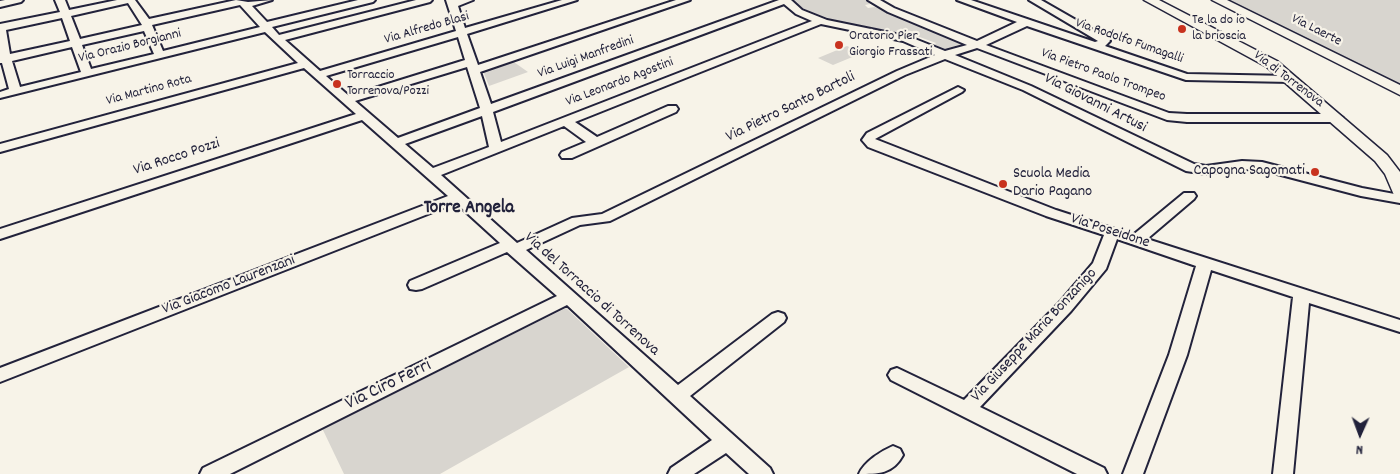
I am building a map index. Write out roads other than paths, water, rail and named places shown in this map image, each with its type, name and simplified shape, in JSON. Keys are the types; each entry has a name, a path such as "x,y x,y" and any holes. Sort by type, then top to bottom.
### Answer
{"street":[{"path":"0,4 18,0"},
{"path":"60,0 88,73"},
{"path":"16,91 3,59 0,28 130,0 146,25 160,56"},
{"path":"3,59 243,2 267,0"},
{"path":"269,31 370,0"},
{"path":"269,31 426,0"},
{"path":"468,0 452,2 487,110 496,148"},
{"name":"Via Alfredo Blasi","path":"318,75 572,0"},
{"path":"347,100 473,66 685,0"},
{"name":"Via Pietro Paolo Trompeo","path":"872,0 891,10 977,45 1167,116 1187,118 1337,118"},
{"name":"Via Rodolfo Fumagalli","path":"962,0 1186,78 1291,79"},
{"path":"1034,0 1105,41 1095,47"},
{"name":"Via di Torrenova","path":"1150,0 1255,54 1291,79 1384,161 1393,174 1400,191"},
{"name":"Via Laerte","path":"1218,0 1400,91"},
{"name":"Via Giovanni Artusi","path":"778,1 821,21 900,37 1039,94 1192,168 1206,170 1242,165 1262,166 1361,192 1400,200"},
{"name":"Via Luigi Manfredini","path":"396,143 778,1"},
{"name":"Via del Torraccio di Torrenova","path":"243,2 269,31 458,197 763,474"},
{"name":"Via Leonardo Agostini","path":"431,174 821,21"},
{"name":"Via Pietro Santo Bartoli","path":"512,248 577,220 600,219 795,124 944,55 977,45 1026,22"},
{"name":"Via Orazio Borgianni","path":"0,95 269,31"},
{"name":"Via Martino Rota","path":"0,148 306,64"},
{"name":"Via Poseidone","path":"958,90 871,136 868,140 873,144 1023,202 1112,234 1205,262 1400,326"},
{"path":"567,155 672,109"},
{"name":"Via Rocco Pozzi","path":"0,234 365,115"},
{"path":"565,121 595,142"},
{"path":"1135,241 1189,196"},
{"name":"Via Giacomo Laurenzani","path":"0,376 458,197"},
{"name":"Via Giuseppe Maria Bonzanigo","path":"967,409 1066,307 1100,265 1112,234"},
{"path":"416,285 512,248"},
{"path":"1133,474 1178,355 1205,262"},
{"path":"1283,474 1302,293"},
{"name":"Via Ciro Ferri","path":"210,474 568,298"},
{"path":"677,396 778,318"},
{"path":"897,375 1097,474"},
{"path":"678,474 727,441"},
{"path":"869,474 893,455"}],"place":[{"name":"Te la do io la brioscia","path":"1182,29"},
{"name":"Oratorio Pier Giorgio Frassati","path":"839,45"},
{"name":"Torraccio Torrenova/Pozzi","path":"337,84"},
{"name":"Capogna Sagomati","path":"1315,172"},
{"name":"Scuola Media Dario Pagano","path":"1003,184"}],"district":[{"name":"Torre Angela","path":"469,209"}]}
